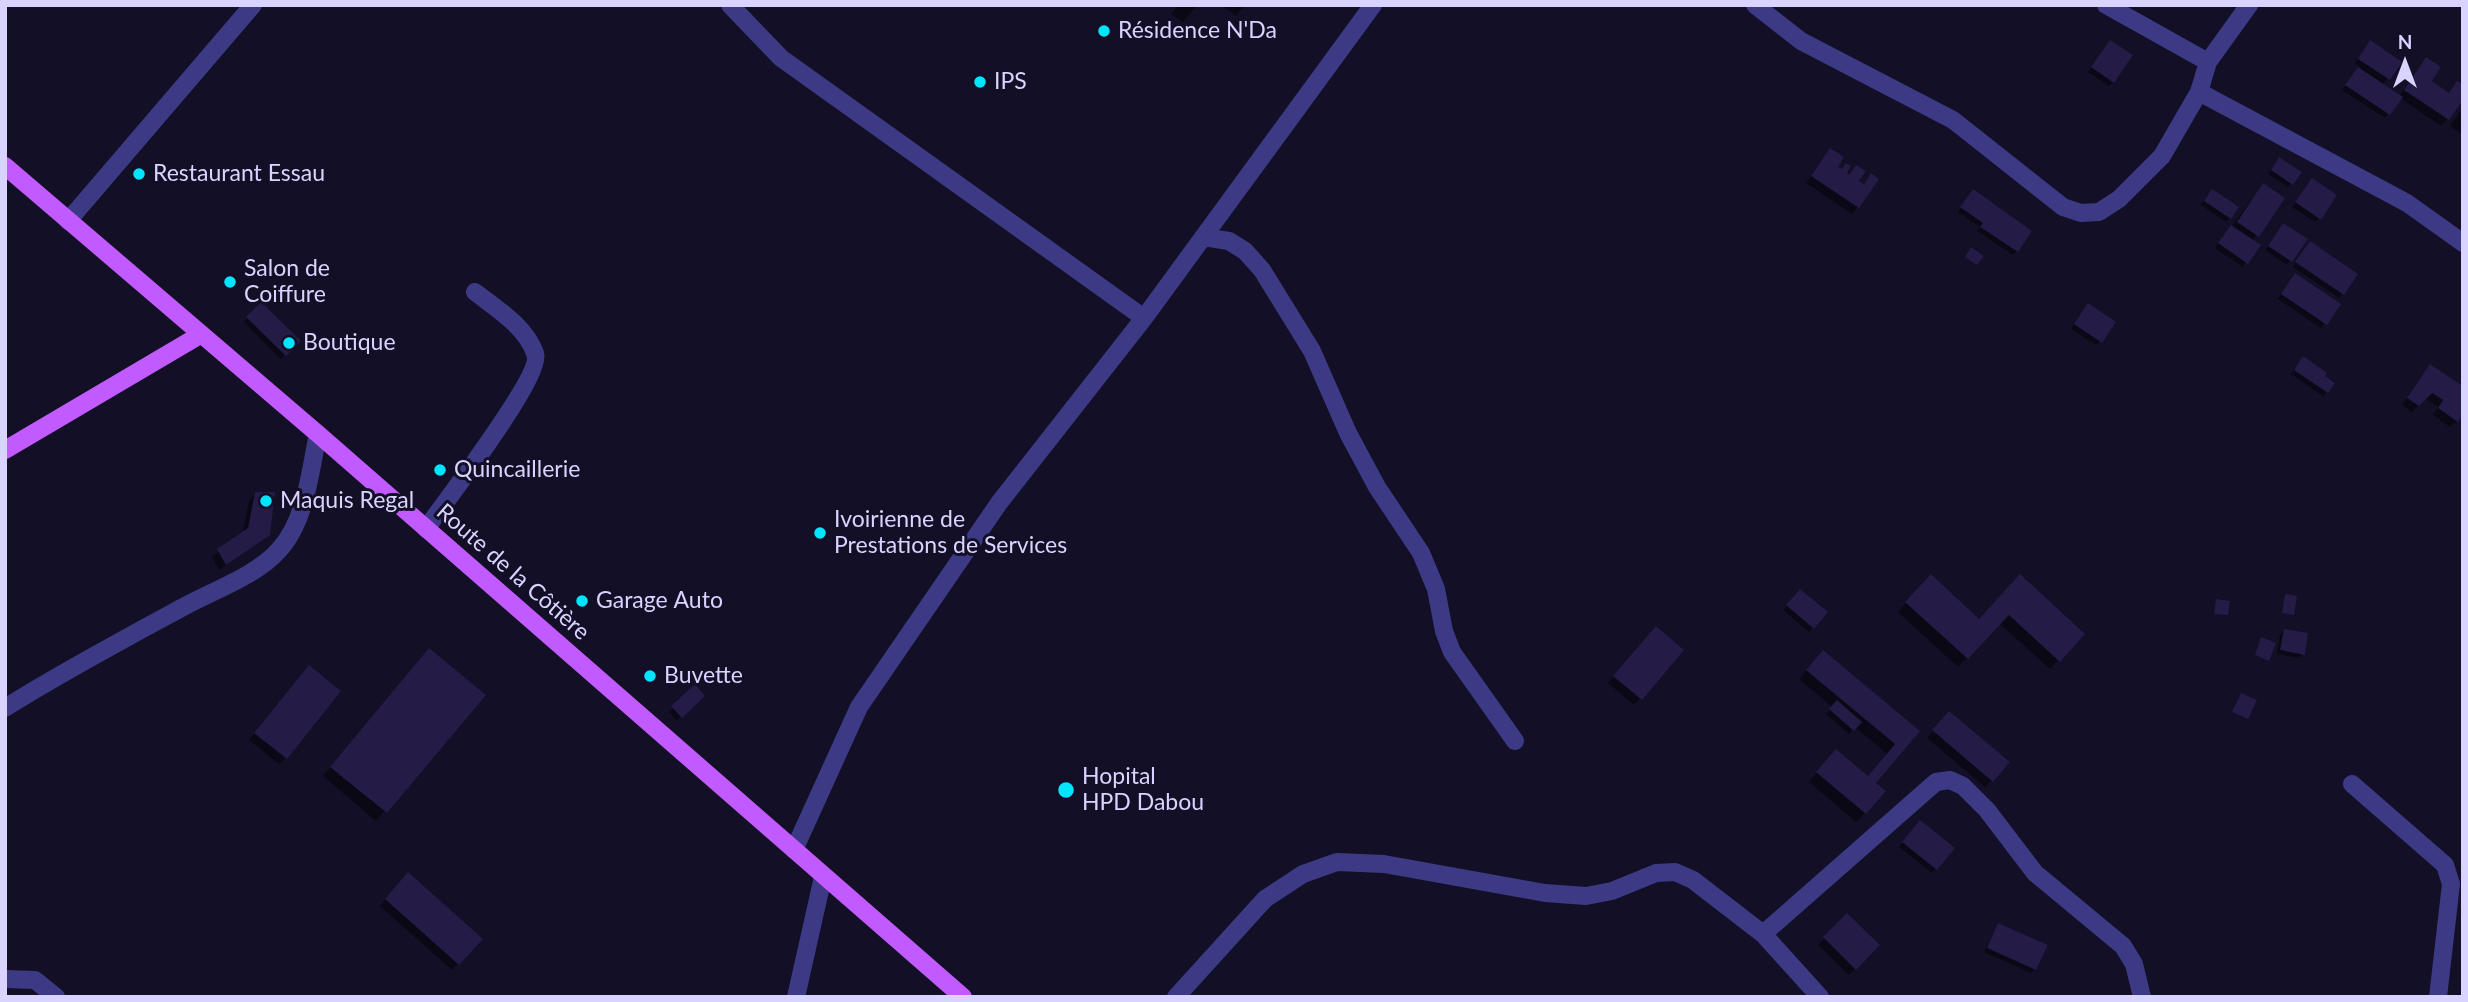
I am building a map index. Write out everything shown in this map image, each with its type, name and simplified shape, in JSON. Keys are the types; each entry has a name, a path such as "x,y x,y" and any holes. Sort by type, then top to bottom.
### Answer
{"main road":[{"name":"Route de la Côtière","path":"5,166 318,434 963,997"},
{"path":"5,450 200,335"}],"street":[{"path":"68,221 253,5"},
{"path":"730,5 781,58 1144,318"},
{"path":"794,850 859,707 999,503 1144,318 1373,5"},
{"path":"1755,5 1801,41 1953,120 2063,207 2081,213 2099,212 2119,199 2162,156 2199,92 2208,62 2249,5"},
{"path":"2106,5 2208,62"},
{"path":"2199,92 2407,202 2463,243"},
{"path":"1203,237 1229,241 1245,251 1262,270 1312,351 1348,433 1377,487 1421,553 1436,589 1444,631 1452,652 1515,741"},
{"path":"426,529 514,405 535,366 536,354 515,323 475,292"},
{"path":"5,708 133,634 260,566 279,551 292,531 303,500 318,434"},
{"path":"1763,934 1937,782 1950,780 1963,786 1987,810 2035,873 2123,946 2134,964 2142,997"},
{"path":"2352,784 2445,865 2449,874 2451,884 2438,997"},
{"path":"1176,997 1265,899 1303,874 1338,862 1384,864 1545,893 1586,896 1612,891 1656,873 1675,873 1693,880 1763,934 1820,997"},
{"path":"796,997 823,877"},
{"path":"5,979 35,980 56,997"}],"building":[{"path":"2110,40 2133,55 2114,83 2091,67"},
{"path":"2370,40 2402,62 2390,80 2358,59"},
{"path":"2426,57 2441,67 2432,81 2449,93 2457,81 2463,84 2463,100 2449,120 2404,90"},
{"path":"2358,67 2403,97 2390,115 2345,85"},
{"path":"1830,148 1844,157 1838,167 1842,169 1846,163 1851,166 1847,173 1849,175 1856,165 1866,171 1859,181 1864,184 1871,173 1879,179 1859,208 1811,176"},
{"path":"2279,157 2302,172 2293,185 2271,170"},
{"path":"2312,178 2337,195 2321,220 2295,202"},
{"path":"2263,183 2285,198 2259,237 2237,222"},
{"path":"1973,189 2032,231 2018,252 1980,227 1983,223 1960,207"},
{"path":"2212,189 2239,207 2231,219 2204,201"},
{"path":"2283,223 2308,239 2292,262 2268,246"},
{"path":"2231,225 2261,245 2248,264 2218,243"},
{"path":"2310,241 2358,274 2344,295 2295,262"},
{"path":"1971,247 1984,256 1977,265 1965,257"},
{"path":"2295,273 2341,304 2327,325 2281,294"},
{"path":"261,302 301,341 286,356 246,317"},
{"path":"2088,303 2116,322 2102,343 2074,324"},
{"path":"2303,356 2327,373 2325,376 2335,383 2328,393 2294,370"},
{"path":"2430,364 2463,386 2463,415 2458,422 2438,408 2443,400 2432,393 2419,406 2407,398"},
{"path":"255,492 275,492 270,535 226,565 217,549 248,528"},
{"path":"1931,574 1979,619 2020,574 2085,634 2060,662 2009,615 1968,659 1905,602"},
{"path":"1800,589 1828,612 1814,629 1786,605"},
{"path":"2285,594 2297,596 2294,615 2282,613"},
{"path":"2216,599 2230,601 2228,615 2214,614"},
{"path":"1656,626 1684,650 1642,700 1613,676"},
{"path":"2284,629 2308,633 2305,655 2280,650"},
{"path":"2261,637 2276,643 2269,661 2255,655"},
{"path":"429,648 486,695 387,813 330,767"},
{"path":"1823,650 1920,731 1876,783 1886,791 1866,814 1816,772 1836,749 1868,776 1895,744 1806,670"},
{"path":"309,665 341,691 287,759 254,733"},
{"path":"695,684 705,696 682,718 671,706"},
{"path":"2241,693 2257,700 2248,719 2232,712"},
{"path":"1837,700 1862,722 1854,731 1829,709"},
{"path":"1949,711 2010,762 1993,782 1932,730"},
{"path":"1920,820 1955,848 1937,870 1902,842"},
{"path":"408,872 483,939 459,965 385,899"},
{"path":"1847,913 1880,945 1856,970 1823,937"},
{"path":"1998,923 2048,945 2036,970 1987,948"}],"place":[{"name":"Résidence N'Da","path":"1104,31"},
{"name":"IPS","path":"980,82"},
{"name":"Restaurant Essau","path":"139,174"},
{"name":"Salon de Coiffure","path":"230,282"},
{"name":"Boutique","path":"289,343"},
{"name":"Quincaillerie","path":"440,470"},
{"name":"Maquis Regal","path":"266,501"},
{"name":"Ivoirienne de Prestations de Services","path":"820,533"},
{"name":"Garage Auto","path":"582,601"},
{"name":"Buvette","path":"650,676"},
{"name":"Hopital HPD Dabou","path":"1066,790"}]}
